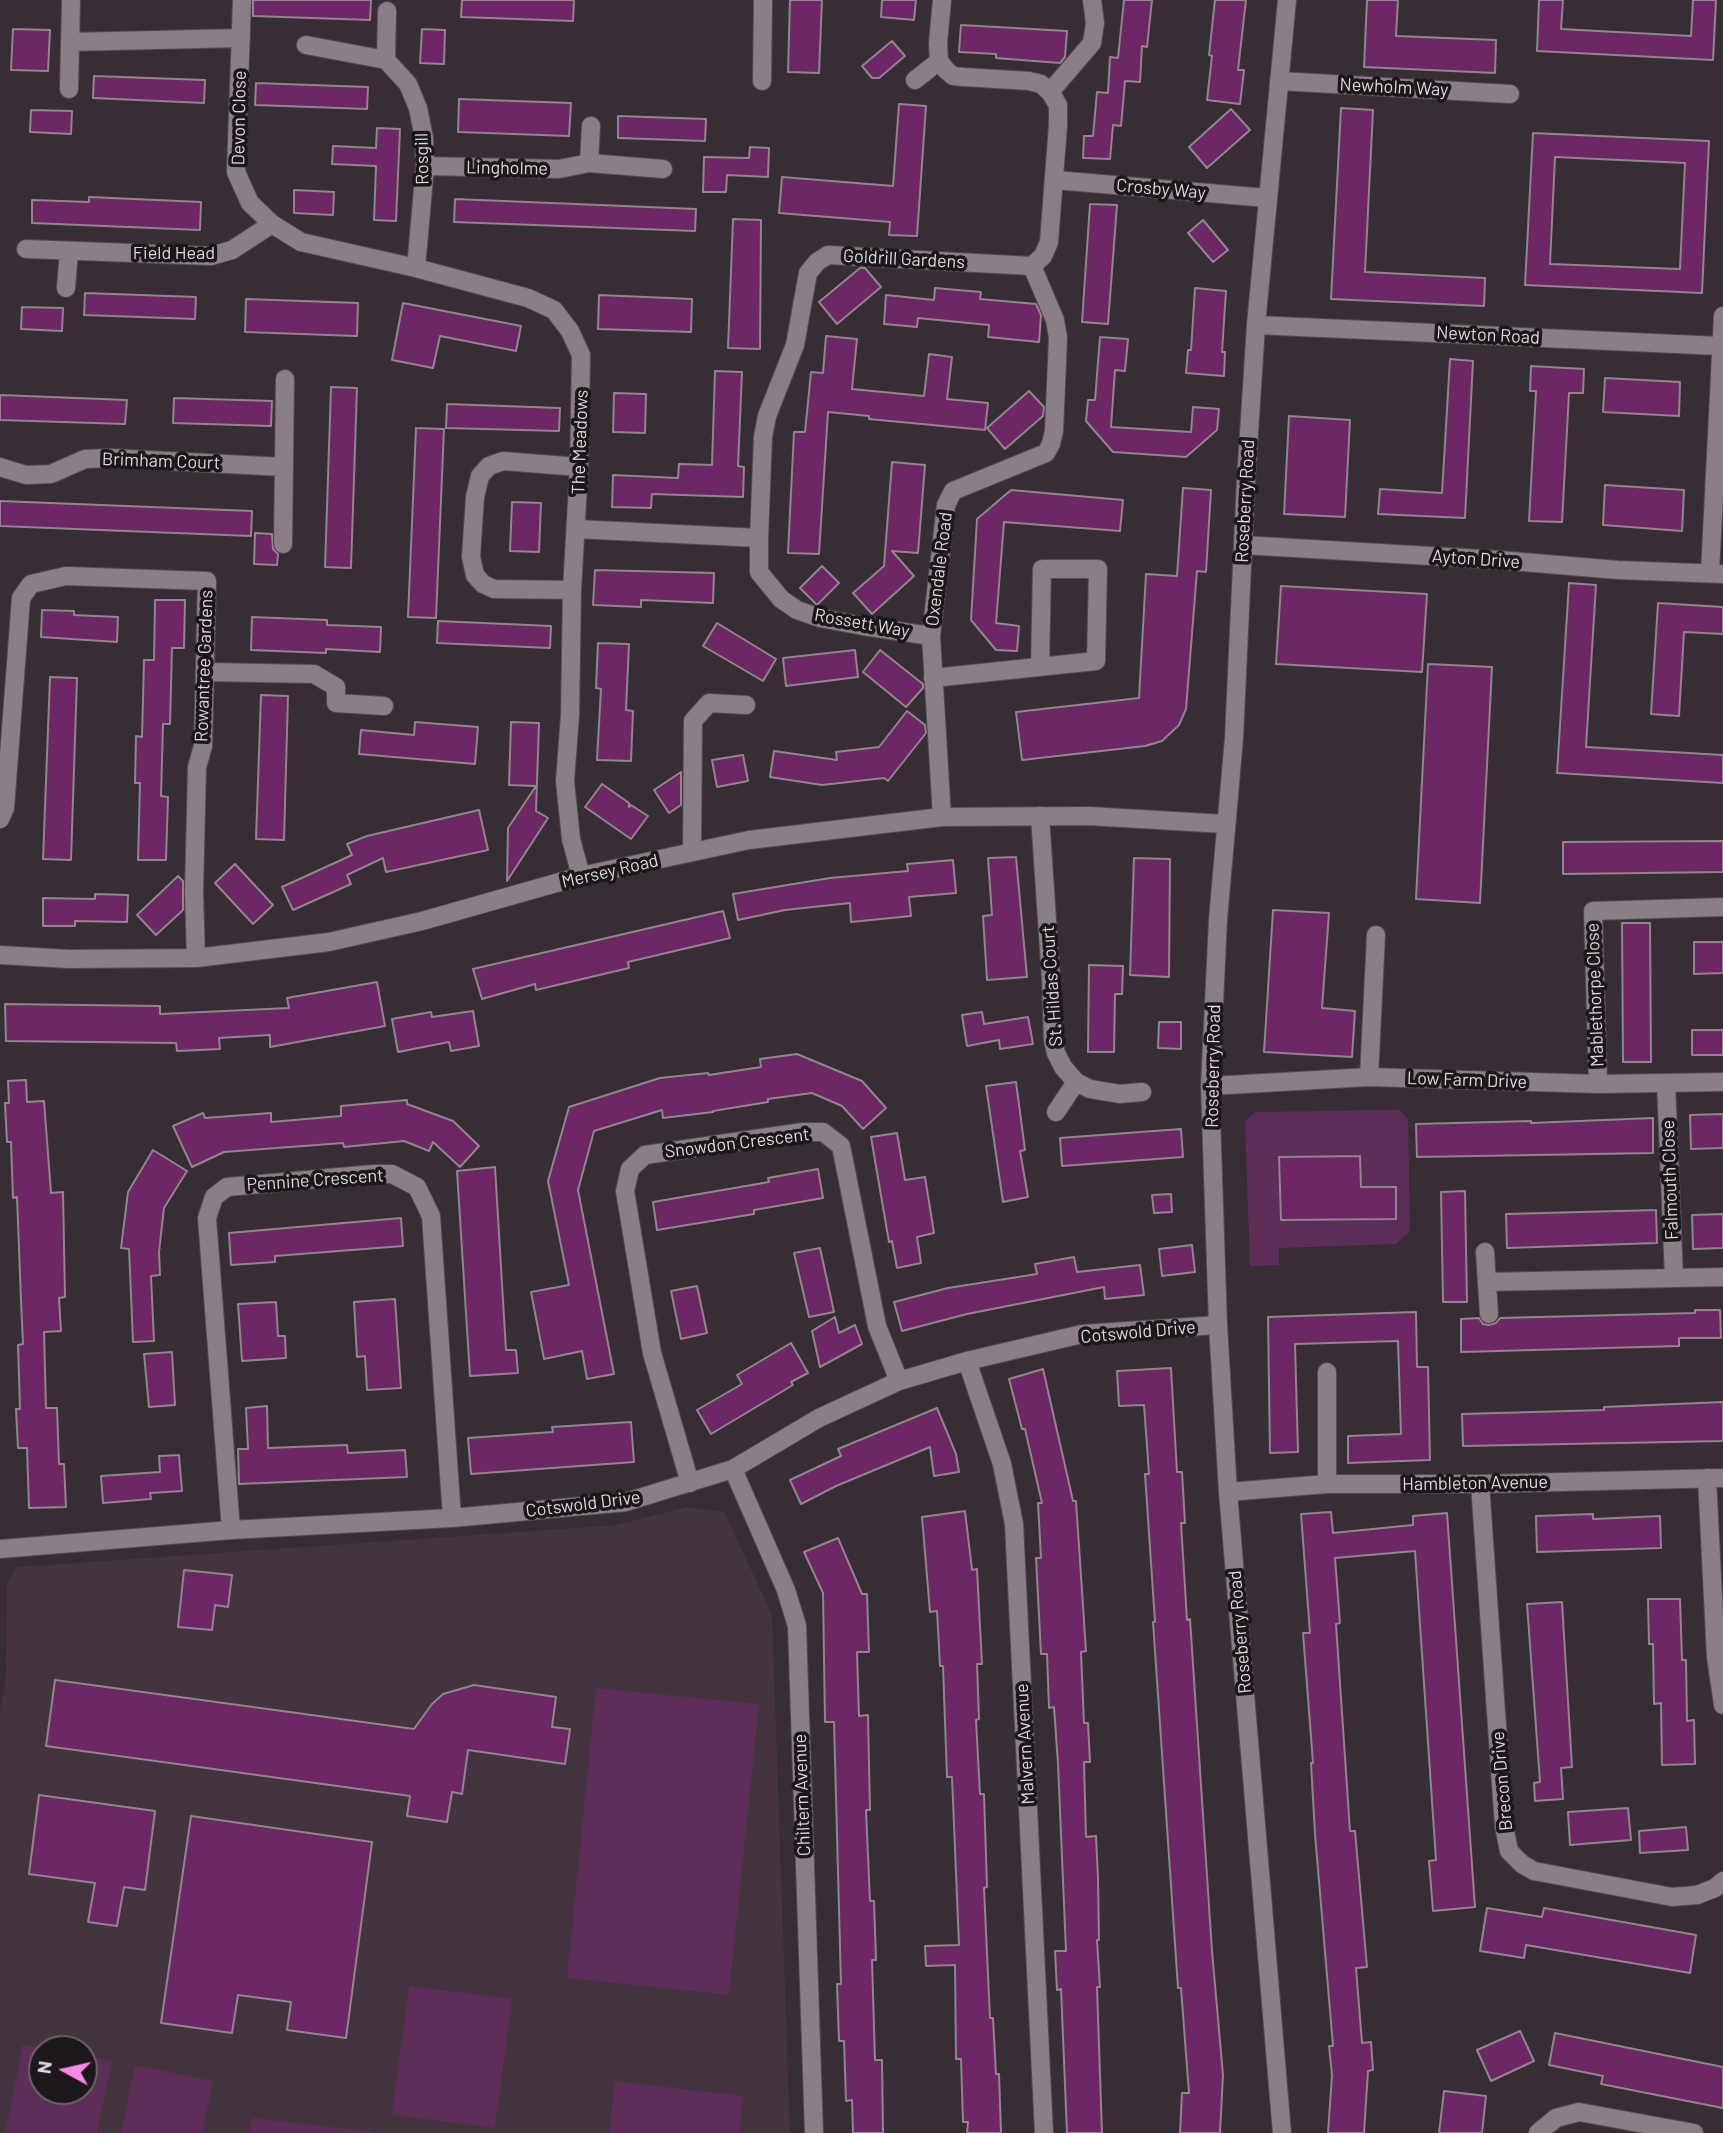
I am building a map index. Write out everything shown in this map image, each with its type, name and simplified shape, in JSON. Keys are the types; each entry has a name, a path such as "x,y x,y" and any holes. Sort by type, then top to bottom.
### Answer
{"street":[{"name":"Devon Close","path":"243,0 236,172 250,203 272,224"},
{"path":"762,81 763,0"},
{"path":"942,0 939,61 953,76 1041,84 1058,105 1049,242 1043,256 1032,266"},
{"path":"1050,92 1092,43 1095,23 1092,0"},
{"name":"Roseberry Road","path":"1282,2133 1228,1492 1218,1325 1210,1086 1225,824 1234,738 1256,325 1287,0"},
{"path":"69,89 71,1"},
{"path":"306,45 386,60 387,11"},
{"path":"70,42 241,38"},
{"name":"Rosgill","path":"386,60 408,84 418,108 424,138 425,166 416,268"},
{"path":"915,80 939,61"},
{"name":"Newholm Way","path":"1279,81 1510,94"},
{"path":"589,163 592,126"},
{"name":"Lingholme","path":"425,166 559,169 589,163 663,169"},
{"name":"Crosby Way","path":"1055,180 1267,198"},
{"name":"Field Head","path":"26,249 211,256 232,250 272,224"},
{"name":"The Meadows","path":"272,224 301,242 416,268 528,298 554,310 570,331 581,355 570,715 565,781 571,839 581,876"},
{"path":"66,288 69,251"},
{"name":"Goldrill Gardens","path":"759,538 765,427 794,345 808,273 817,262 828,255 1032,266"},
{"name":"Oxendale Road","path":"942,817 931,636 946,505 953,491 1046,453 1054,431 1058,338 1055,320 1032,266"},
{"name":"Ayton Drive","path":"1243,545 1618,570 1716,573 1720,346 1723,316"},
{"name":"Newton Road","path":"1256,325 1720,346"},
{"path":"283,544 285,379"},
{"name":"Brimham Court","path":"0,467 26,475 51,474 85,459 110,458 284,467"},
{"path":"572,590 494,589 483,584 475,575 471,557 477,487 480,476 489,466 503,461 579,467"},
{"path":"576,528 759,538"},
{"name":"Rossett Way","path":"759,538 759,572 781,599 797,610 820,618 931,636"},
{"path":"933,678 1040,667 1096,661 1098,569 1042,569 1040,667"},
{"name":"Rowantree Gardens","path":"0,819 5,808 21,598 31,584 65,576 207,581 206,672 202,746 197,781 194,892 196,958"},
{"path":"206,672 314,674 336,687 336,703 384,706"},
{"path":"692,852 693,721 709,703 746,705"},
{"name":"St. Hildas Court","path":"1040,816 1053,1040 1063,1067 1076,1082"},
{"name":"Mersey Road","path":"0,954 69,959 196,958 329,942 422,921 581,876 749,840 942,817 1103,816 1225,824"},
{"name":"Mablethorpe Close","path":"1598,1084 1593,911 1723,907"},
{"path":"1369,1077 1376,935"},
{"name":"Low Farm Drive","path":"1210,1086 1369,1077 1598,1084 1723,1082"},
{"path":"1056,1112 1076,1082 1105,1093 1142,1092"},
{"name":"Falmouth Close","path":"1666,1083 1674,1278"},
{"name":"Snowdon Crescent","path":"690,1483 652,1353 625,1191 630,1169 645,1155 803,1132 823,1132 841,1146 877,1326 899,1381"},
{"name":"Pennine Crescent","path":"231,1530 207,1218 214,1197 227,1187 374,1174 392,1174 417,1187 431,1216 452,1518"},
{"path":"1485,1252 1489,1314"},
{"path":"1487,1282 1723,1276"},
{"name":"Cotswold Drive","path":"0,1549 231,1530 452,1518 626,1502 733,1469 819,1418 899,1381 1082,1334 1218,1325"},
{"name":"Malvern Avenue","path":"967,1362 1002,1464 1014,1524 1044,2133"},
{"path":"1327,1372 1327,1484"},
{"name":"Chiltern Avenue","path":"733,1469 786,1590 797,1626 814,2133"},
{"path":"1715,1478 1716,1657 1723,1704"},
{"name":"Hambleton Avenue","path":"1228,1492 1327,1484 1480,1484 1715,1478"},
{"name":"Brecon Drive","path":"1480,1484 1504,1826 1509,1851 1521,1864 1534,1871 1672,1896 1697,1895 1715,1888 1723,1881"},
{"path":"1538,2133 1556,2118 1579,2112 1694,2133"}],"shaded area":[{"path":"1400,1110 1408,1120 1410,1231 1396,1244 1279,1248 1279,1265 1250,1266 1245,1122 1255,1112"},
{"path":"688,1507 724,1512 772,1614 790,2133 0,2133 0,1711 6,1679 7,1581 18,1567 617,1525"},
{"path":"596,1688 759,1704 729,1995 567,1978"},
{"path":"409,1986 512,1999 495,2128 392,2115"},
{"path":"23,2044 28,2045 28,2105 98,2105 98,2058 112,2061 97,2133 5,2133"},
{"path":"135,2065 213,2081 202,2133 121,2133"},
{"path":"615,2081 743,2096 739,2133 609,2133"},
{"path":"252,2118 382,2133 250,2133"}],"building":[{"path":"253,0 371,0 370,20 253,16"},
{"path":"462,0 574,0 573,21 461,17"},
{"path":"790,0 822,0 819,73 788,72"},
{"path":"882,0 916,0 914,20 881,17"},
{"path":"1124,0 1152,0 1147,47 1142,46 1140,82 1125,81 1121,126 1113,125 1110,159 1083,158 1084,136 1093,136 1097,92 1108,93 1110,57 1118,58"},
{"path":"1215,0 1246,0 1238,70 1244,70 1240,104 1207,100"},
{"path":"1367,0 1398,0 1396,36 1496,40 1495,73 1364,67"},
{"path":"1539,0 1563,0 1561,29 1691,36 1693,0 1716,0 1713,60 1537,51"},
{"path":"961,25 1067,31 1065,57 1060,63 959,52"},
{"path":"13,29 50,30 48,71 11,70"},
{"path":"422,29 445,30 444,64 420,63"},
{"path":"892,41 905,56 879,78 872,78 862,66"},
{"path":"94,76 205,80 204,103 93,98"},
{"path":"256,83 368,87 367,109 255,105"},
{"path":"459,99 571,103 569,136 458,132"},
{"path":"899,104 926,106 917,236 889,235 890,222 779,213 782,177 893,186"},
{"path":"1341,108 1373,110 1365,272 1485,278 1484,306 1331,299"},
{"path":"1231,109 1250,130 1207,168 1189,147"},
{"path":"31,110 72,111 71,134 30,132"},
{"path":"618,116 706,119 705,141 618,138"},
{"path":"377,128 400,129 396,221 374,220 376,166 332,164 333,146 376,148"},
{"path":"1533,133 1709,141 1702,293 1525,285","holes":["1555,157 1685,163 1680,269 1550,264"]},
{"path":"750,147 769,148 768,177 727,175 726,192 703,192 704,157 749,158"},
{"path":"294,190 334,192 333,215 294,213"},
{"path":"89,197 201,202 200,230 32,223 32,200 89,202"},
{"path":"455,199 696,209 695,231 454,222"},
{"path":"1090,204 1117,205 1108,324 1082,322"},
{"path":"733,219 761,220 760,349 728,348"},
{"path":"1203,220 1228,250 1213,262 1188,233"},
{"path":"860,268 865,268 881,287 837,324 819,302"},
{"path":"935,288 981,292 980,299 1036,304 1041,315 1039,342 988,337 989,325 918,318 917,327 884,324 886,295 934,300"},
{"path":"1195,288 1226,291 1222,352 1225,352 1224,376 1186,373 1188,350 1191,350"},
{"path":"85,293 196,297 195,319 84,315"},
{"path":"599,295 692,299 691,332 598,329"},
{"path":"246,299 358,303 357,336 245,332"},
{"path":"403,303 521,326 516,351 440,336 433,368 392,360"},
{"path":"22,307 63,308 62,331 21,329"},
{"path":"826,336 857,339 852,389 924,396 929,354 952,357 947,399 988,403 985,430 869,419 869,416 828,412 819,554 788,553 794,432 805,432 811,372 823,373"},
{"path":"1100,337 1128,339 1125,371 1115,370 1111,427 1191,432 1193,407 1219,409 1217,430 1186,457 1113,452 1086,421 1088,400 1095,400"},
{"path":"1450,359 1473,361 1465,518 1378,514 1380,489 1442,493"},
{"path":"1531,366 1584,369 1583,393 1569,393 1562,522 1529,521 1536,391 1530,391"},
{"path":"715,371 742,372 738,466 744,467 743,497 652,494 651,508 612,507 613,475 678,478 679,464 712,465"},
{"path":"1605,378 1680,382 1679,416 1603,412"},
{"path":"331,387 357,388 351,568 325,567"},
{"path":"1029,391 1044,407 1043,416 1005,449 987,428"},
{"path":"614,393 646,394 645,433 613,432"},
{"path":"0,395 127,400 125,424 0,420"},
{"path":"174,398 272,401 271,426 173,423"},
{"path":"447,404 560,408 559,431 446,428"},
{"path":"1289,416 1350,420 1345,517 1284,514"},
{"path":"416,428 444,429 436,618 408,617"},
{"path":"892,462 925,465 918,553 892,551 914,576 872,614 853,593 884,566"},
{"path":"1605,485 1684,490 1682,531 1603,525"},
{"path":"1183,488 1211,490 1206,572 1197,571 1186,709 1179,725 1162,741 1145,746 1022,760 1016,712 1139,698 1146,574 1177,576"},
{"path":"1011,490 1123,500 1120,531 1004,522 996,623 1019,626 1017,651 996,650 971,620 977,519"},
{"path":"0,501 252,511 251,536 0,526"},
{"path":"512,502 541,503 539,552 510,551"},
{"path":"255,533 272,534 273,549 278,554 277,565 254,564"},
{"path":"822,566 839,583 817,605 800,588"},
{"path":"595,570 714,573 713,603 641,600 641,607 593,605"},
{"path":"1569,583 1596,585 1586,747 1723,755 1723,783 1557,773"},
{"path":"1281,586 1427,594 1422,672 1276,664"},
{"path":"155,600 185,600 184,648 172,648 170,724 163,724 161,796 168,797 166,860 138,860 140,783 135,783 136,736 142,737 144,660 154,660"},
{"path":"1658,603 1723,607 1723,634 1684,632 1679,716 1651,714"},
{"path":"42,610 118,617 117,642 41,637"},
{"path":"252,617 327,620 327,625 381,627 380,652 326,649 326,653 251,650"},
{"path":"438,621 551,626 550,648 437,643"},
{"path":"717,623 776,659 763,681 703,646"},
{"path":"598,643 629,644 626,710 633,711 631,761 597,760 601,689 596,688"},
{"path":"855,650 858,677 786,686 783,658"},
{"path":"880,650 923,684 923,688 906,707 863,672"},
{"path":"1428,664 1492,667 1480,903 1416,899"},
{"path":"50,677 77,678 71,860 43,859"},
{"path":"261,695 288,696 284,840 256,839"},
{"path":"907,711 925,725 926,733 888,781 884,778 822,785 770,777 774,751 837,760 836,752 879,747"},
{"path":"415,722 478,727 475,764 359,754 361,730 414,735"},
{"path":"511,722 539,723 536,811 548,818 507,881 508,828 536,786 509,785"},
{"path":"743,755 748,781 717,787 712,760"},
{"path":"681,772 681,805 669,813 654,790"},
{"path":"602,784 629,803 629,807 631,805 648,816 631,839 585,807"},
{"path":"479,810 488,850 386,872 383,858 347,875 351,884 293,910 282,887 352,855 347,844 367,836"},
{"path":"1723,841 1723,872 1563,874 1563,842"},
{"path":"1016,857 1027,977 987,980 983,916 992,915 988,858"},
{"path":"1134,858 1170,859 1169,977 1130,975"},
{"path":"953,860 956,893 909,897 911,916 851,922 850,903 785,910 738,920 733,894 830,878 908,871 907,864"},
{"path":"235,864 273,905 253,924 215,883"},
{"path":"178,876 183,881 183,910 156,935 137,915"},
{"path":"95,894 128,895 127,922 75,921 75,926 43,926 43,898 95,899"},
{"path":"1273,910 1329,913 1322,1008 1355,1011 1352,1057 1264,1052"},
{"path":"723,911 730,938 628,962 629,968 536,990 535,984 482,999 473,969"},
{"path":"1622,923 1650,923 1651,1062 1623,1062"},
{"path":"1694,942 1723,942 1723,973 1694,974"},
{"path":"1089,965 1123,966 1122,994 1115,994 1114,1052 1088,1052"},
{"path":"377,982 385,1026 270,1047 270,1035 219,1038 220,1049 177,1051 176,1043 6,1041 5,1004 160,1006 160,1014 289,1008 287,998"},
{"path":"473,1011 479,1046 451,1051 449,1042 398,1052 392,1019 431,1012 432,1017"},
{"path":"982,1012 984,1024 1028,1017 1033,1044 1000,1049 999,1040 967,1046 962,1015"},
{"path":"1159,1022 1181,1022 1181,1049 1158,1048"},
{"path":"1692,1030 1723,1030 1723,1055 1692,1055"},
{"path":"797,1054 862,1081 886,1108 863,1129 842,1106 812,1093 768,1099 768,1102 713,1112 663,1118 662,1110 594,1131 578,1190 614,1374 587,1379 582,1351 544,1359 531,1292 569,1285 548,1181 569,1107 660,1078 709,1075 761,1067 760,1059"},
{"path":"26,1080 27,1102 44,1101 51,1193 63,1192 65,1297 59,1298 61,1331 44,1332 46,1408 57,1408 59,1464 64,1464 66,1507 29,1508 27,1448 18,1448 18,1345 23,1344 17,1197 13,1198 11,1142 7,1142 5,1103 9,1103 8,1081"},
{"path":"1016,1082 1025,1150 1020,1151 1028,1197 1003,1202 986,1086"},
{"path":"407,1100 407,1104 453,1121 479,1146 460,1167 433,1142 429,1151 404,1141 344,1147 343,1143 224,1152 192,1167 173,1126 203,1113 205,1118 271,1113 271,1122 341,1116 341,1106"},
{"path":"1723,1114 1723,1148 1691,1149 1690,1115"},
{"path":"1653,1118 1653,1153 1417,1157 1416,1124"},
{"path":"1181,1129 1183,1157 1062,1166 1060,1138"},
{"path":"897,1133 905,1180 925,1177 934,1233 917,1237 921,1263 897,1268 892,1241 889,1242 871,1137"},
{"path":"153,1150 187,1171 164,1208 159,1252 160,1275 151,1276 154,1341 133,1342 129,1249 121,1248 128,1192"},
{"path":"1360,1156 1361,1187 1396,1187 1396,1219 1281,1220 1279,1157"},
{"path":"495,1167 506,1350 516,1350 518,1373 470,1376 457,1171"},
{"path":"818,1169 823,1198 754,1210 754,1214 657,1230 653,1202 769,1182 768,1178"},
{"path":"1465,1191 1467,1302 1443,1302 1441,1192"},
{"path":"1171,1194 1172,1212 1154,1213 1152,1195"},
{"path":"1656,1210 1657,1243 1507,1248 1506,1214"},
{"path":"1723,1214 1723,1248 1693,1249 1692,1215"},
{"path":"401,1218 403,1246 275,1256 275,1262 231,1265 229,1233"},
{"path":"1192,1245 1195,1272 1162,1276 1159,1249"},
{"path":"820,1248 834,1312 809,1317 794,1253"},
{"path":"1074,1257 1077,1272 1140,1265 1144,1295 1105,1299 1104,1287 967,1314 902,1331 894,1302 948,1288 1037,1274 1035,1264"},
{"path":"697,1286 707,1333 681,1339 671,1291"},
{"path":"395,1299 401,1388 367,1390 365,1356 357,1357 354,1302"},
{"path":"276,1302 278,1336 285,1336 286,1358 242,1361 238,1304"},
{"path":"1695,1310 1720,1310 1721,1338 1679,1338 1679,1346 1461,1352 1461,1319 1479,1318 1483,1324 1489,1325 1500,1318 1695,1313"},
{"path":"1416,1312 1417,1367 1428,1367 1430,1460 1348,1463 1348,1436 1401,1434 1398,1341 1295,1344 1298,1452 1270,1453 1268,1317"},
{"path":"835,1317 839,1333 855,1325 862,1344 820,1367 812,1331"},
{"path":"791,1343 808,1373 791,1382 793,1385 711,1434 697,1410 742,1384 737,1375"},
{"path":"172,1352 175,1405 149,1407 144,1354"},
{"path":"1171,1368 1177,1472 1182,1472 1185,1523 1181,1523 1187,1620 1190,1619 1223,2075 1220,2133 1180,2133 1182,2093 1189,2093 1181,1988 1178,1988 1153,1622 1145,1474 1149,1474 1144,1405 1119,1406 1117,1371"},
{"path":"1043,1369 1073,1501 1076,1501 1086,1651 1081,1652 1084,1723 1088,1723 1090,1762 1084,1762 1086,1837 1096,1836 1098,1878 1097,1940 1100,1987 1097,1987 1102,2133 1067,2133 1061,1989 1057,1990 1055,1951 1066,1951 1058,1764 1054,1707 1049,1708 1047,1654 1041,1654 1036,1558 1041,1558 1038,1503 1042,1503 1025,1429 1022,1429 1009,1379"},
{"path":"1723,1402 1723,1441 1463,1446 1462,1414 1604,1410 1604,1407"},
{"path":"267,1406 268,1448 347,1445 348,1453 405,1450 407,1477 239,1484 238,1449 248,1449 246,1408"},
{"path":"937,1408 956,1454 959,1472 934,1476 930,1447 836,1486 801,1504 790,1480 841,1456 838,1449"},
{"path":"631,1422 634,1462 471,1474 468,1438 553,1432 552,1427"},
{"path":"179,1455 182,1491 150,1493 151,1499 103,1503 101,1476 160,1472 159,1456"},
{"path":"965,1511 972,1570 977,1569 982,1664 977,1664 979,1719 976,1720 980,1794 984,1794 987,1887 984,1888 990,2018 993,2018 996,2074 999,2074 1001,2133 967,2133 968,2122 963,2122 961,2059 956,2059 955,1965 926,1966 925,1946 959,1945 952,1777 947,1777 943,1666 940,1666 937,1611 930,1612 922,1517"},
{"path":"1331,1512 1333,1533 1413,1525 1413,1516 1447,1513 1475,1907 1433,1911 1429,1861 1436,1860 1415,1551 1335,1558 1340,1623 1336,1624 1350,1831 1355,1831 1367,1967 1356,1968 1362,2043 1371,2042 1373,2070 1368,2071 1364,2133 1328,2133 1332,2075 1329,2046 1333,2046 1315,1834 1313,1763 1303,1633 1310,1633 1301,1514"},
{"path":"1593,1514 1593,1519 1660,1516 1661,1548 1537,1552 1536,1516"},
{"path":"838,1538 862,1594 867,1594 869,1652 857,1652 859,1716 868,1715 870,1810 866,1810 870,1901 874,1901 876,1960 872,1960 875,2060 882,2060 883,2133 853,2133 852,2100 846,2101 844,2041 839,2041 837,1984 841,1984 834,1722 825,1722 823,1593 804,1552"},
{"path":"184,1570 232,1575 228,1607 215,1605 212,1630 178,1627"},
{"path":"1648,1599 1680,1599 1682,1660 1686,1660 1687,1721 1694,1720 1695,1764 1662,1765 1661,1703 1654,1704 1653,1644 1649,1644"},
{"path":"1562,1602 1572,1767 1561,1768 1563,1799 1535,1801 1534,1783 1540,1782 1527,1604"},
{"path":"55,1680 414,1729 443,1694 474,1685 556,1697 552,1727 570,1729 565,1764 468,1750 462,1794 452,1792 447,1822 407,1816 410,1796 46,1746"},
{"path":"39,1795 155,1811 145,1890 124,1887 117,1926 88,1922 95,1883 29,1874"},
{"path":"1628,1808 1631,1840 1570,1845 1568,1812"},
{"path":"191,1816 372,1842 346,2038 287,2030 291,2002 238,1995 232,2033 161,2023"},
{"path":"1686,1827 1688,1850 1640,1853 1639,1831"},
{"path":"1487,1908 1542,1917 1544,1908 1696,1935 1690,1973 1526,1945 1524,1958 1480,1951"},
{"path":"1520,2031 1534,2061 1491,2081 1477,2050"},
{"path":"1555,2033 1723,2067 1723,2108 1601,2084 1603,2076 1549,2065"},
{"path":"1444,2091 1486,2096 1482,2133 1439,2133"}]}
